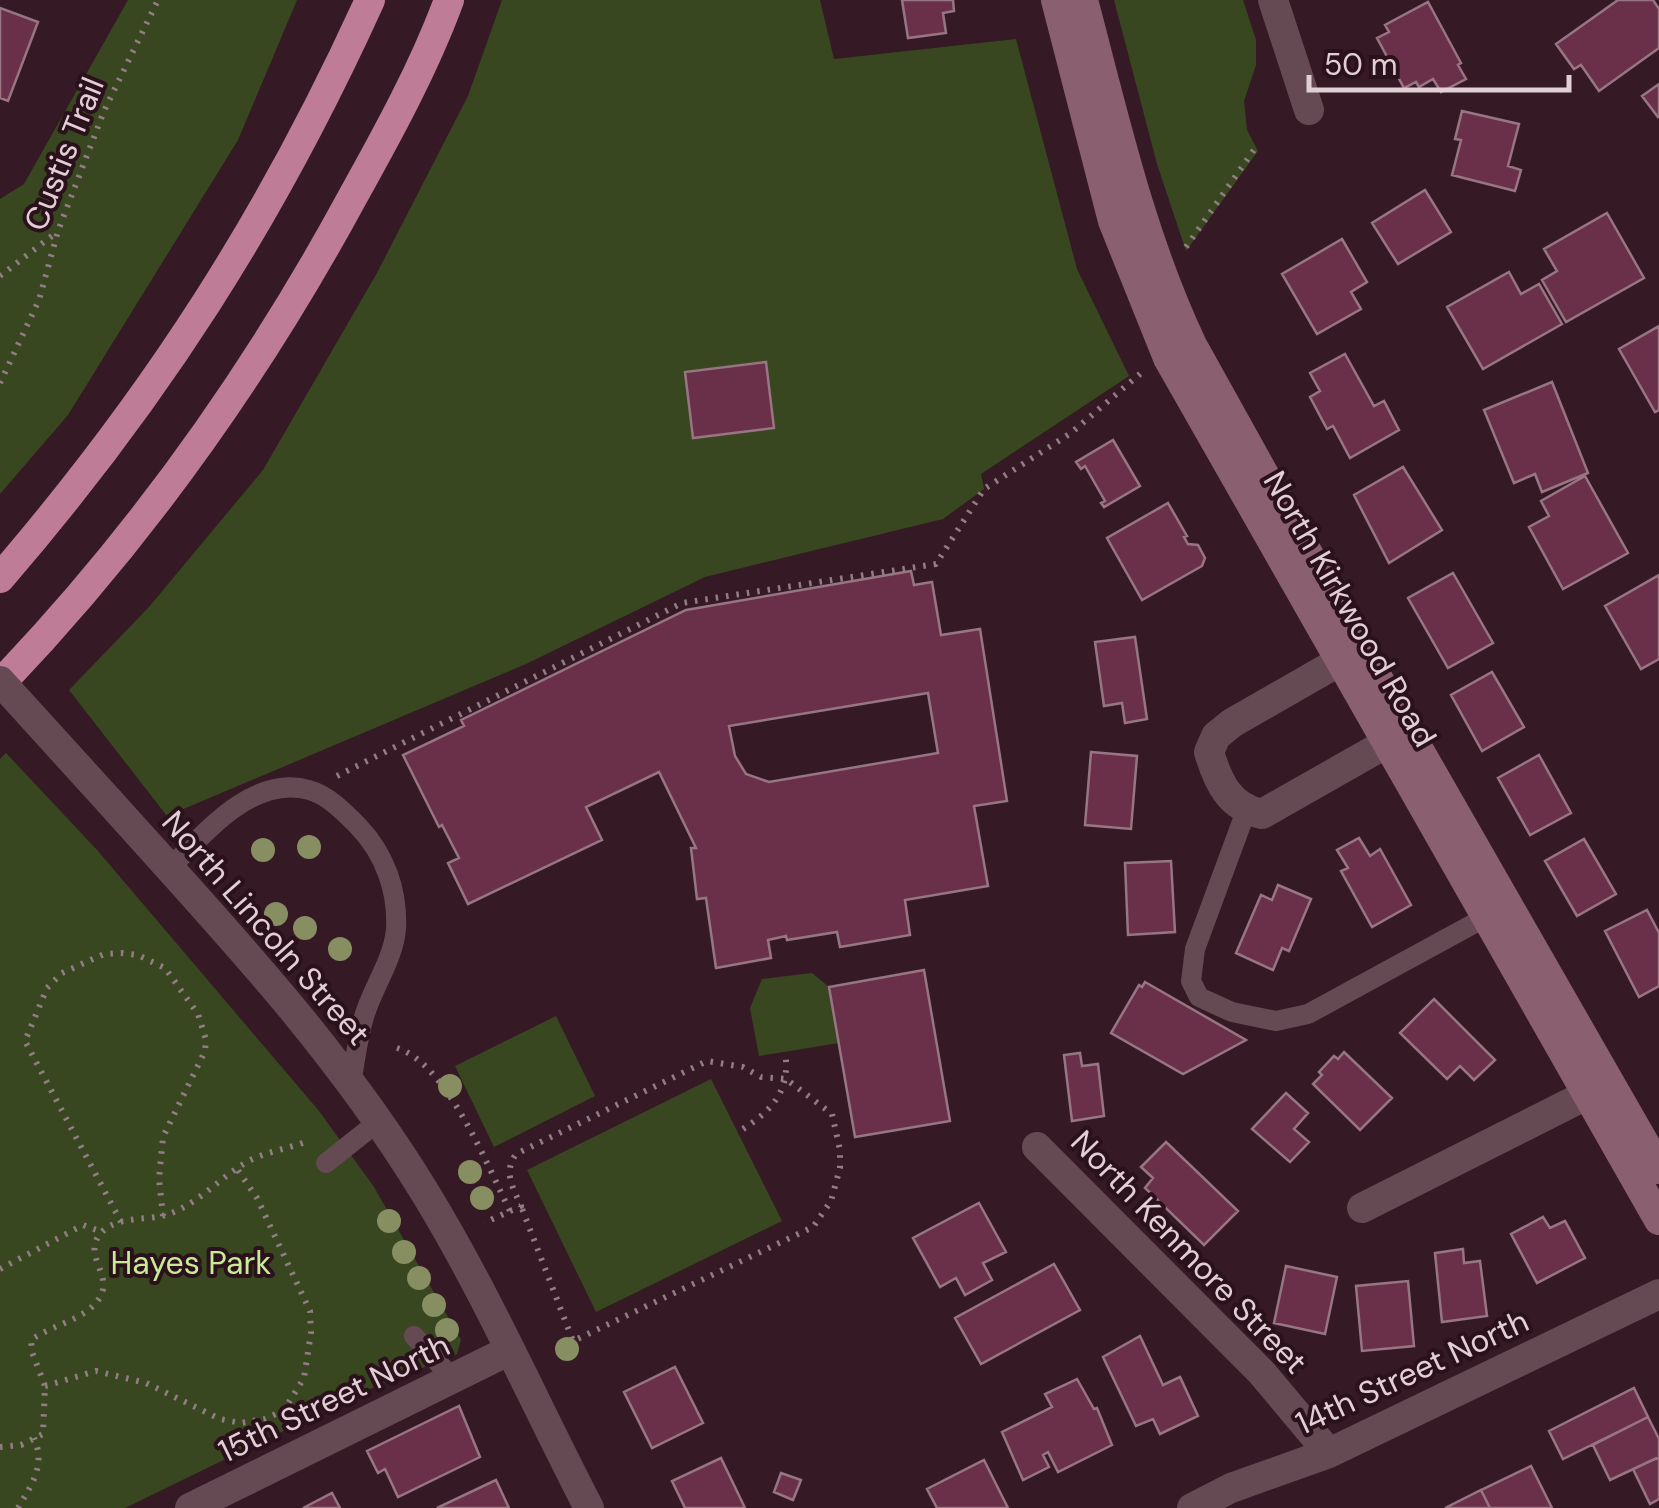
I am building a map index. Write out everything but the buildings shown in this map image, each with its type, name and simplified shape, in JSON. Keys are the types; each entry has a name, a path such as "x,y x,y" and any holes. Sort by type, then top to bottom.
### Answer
{"highway":[{"path":"0,578 119,432 226,276 310,128 370,0"},
{"path":"0,683 79,598 234,396 302,288 363,179 449,0"}],"main road":[{"name":"North Kirkwood Road","path":"1056,0 1113,221 1168,358 1350,655 1599,1088 1659,1220"},
{"name":"North Kirkwood Road","path":"1083,0 1139,213 1170,300 1350,655"},
{"name":"North Kirkwood Road","path":"1398,738 1486,917 1599,1088 1659,1169"}],"street":[{"path":"1273,0 1308,110"},
{"path":"1350,655 1216,736 1209,752 1230,799 1246,810 1262,814 1398,738"},
{"name":"North Lincoln Street","path":"0,683 266,973 351,1082 425,1192 589,1508"},
{"path":"1362,1208 1599,1088"},
{"name":"North Kenmore Street","path":"1036,1147 1262,1373 1329,1453"},
{"name":"14th Street North","path":"1192,1508 1232,1488 1329,1453 1659,1294"},
{"name":"15th Street North","path":"190,1508 508,1351"}],"lane":[{"path":"170,868 219,819 253,798 281,789 310,790 339,806 373,841 395,891 396,934 365,1011 351,1082"},
{"path":"1246,810 1196,949 1191,982 1199,997 1232,1012 1276,1022 1308,1014 1486,917"},
{"path":"326,1163 379,1122"},
{"path":"414,1336 452,1378"}],"path":[{"name":"Custis Trail","path":"0,383 39,300 58,232 104,111 158,0"},
{"path":"1185,248 1256,147"},
{"path":"0,276 58,232"},
{"path":"310,790 682,603 936,564 984,489 1071,434 1146,369"},
{"path":"121,1222 25,1042 53,980 104,954 138,955 165,968 190,1000 204,1030 205,1051 163,1137 159,1179 163,1216"},
{"path":"397,1048 410,1052 447,1092 510,1211"},
{"path":"743,1129 774,1106 786,1079 785,1052"},
{"path":"707,1061 743,1067 761,1077 786,1079 832,1114 836,1124 840,1168 831,1201 819,1221 642,1310 573,1340 521,1206 509,1168 516,1154 707,1061"},
{"path":"0,1447 21,1445 43,1434 45,1386 31,1340 88,1309 101,1296 104,1280 93,1251 102,1232 121,1222 163,1216 193,1202 250,1160 308,1142 322,1131"},
{"path":"45,1386 96,1371 146,1383 220,1419 240,1423 265,1419 284,1410 304,1378 311,1334 310,1311 257,1198 237,1169"},
{"path":"484,1223 521,1206"},
{"path":"0,1268 83,1225 102,1232"},
{"path":"18,1508 40,1466 34,1438"}],"green space":[{"path":"128,0 297,0 238,140 68,415 0,494 0,199 24,184"},
{"path":"502,0 820,0 834,59 1016,39 1077,269 1129,376 981,474 984,489 943,519 705,577 526,664 167,816 69,690 149,607 263,470 377,273 468,96"},
{"path":"1114,0 1243,0 1256,40 1256,65 1244,101 1247,130 1258,151 1186,251 1157,164"},
{"name":"Hayes Park","path":"6,753 98,851 319,1111 374,1187 461,1340 457,1354 370,1389 125,1508 0,1508 0,759"},
{"path":"812,973 829,987 839,1043 759,1056 750,1008 762,979"},
{"path":"556,1016 595,1096 494,1147 455,1066"},
{"path":"711,1079 782,1221 596,1312 527,1170"}]}
